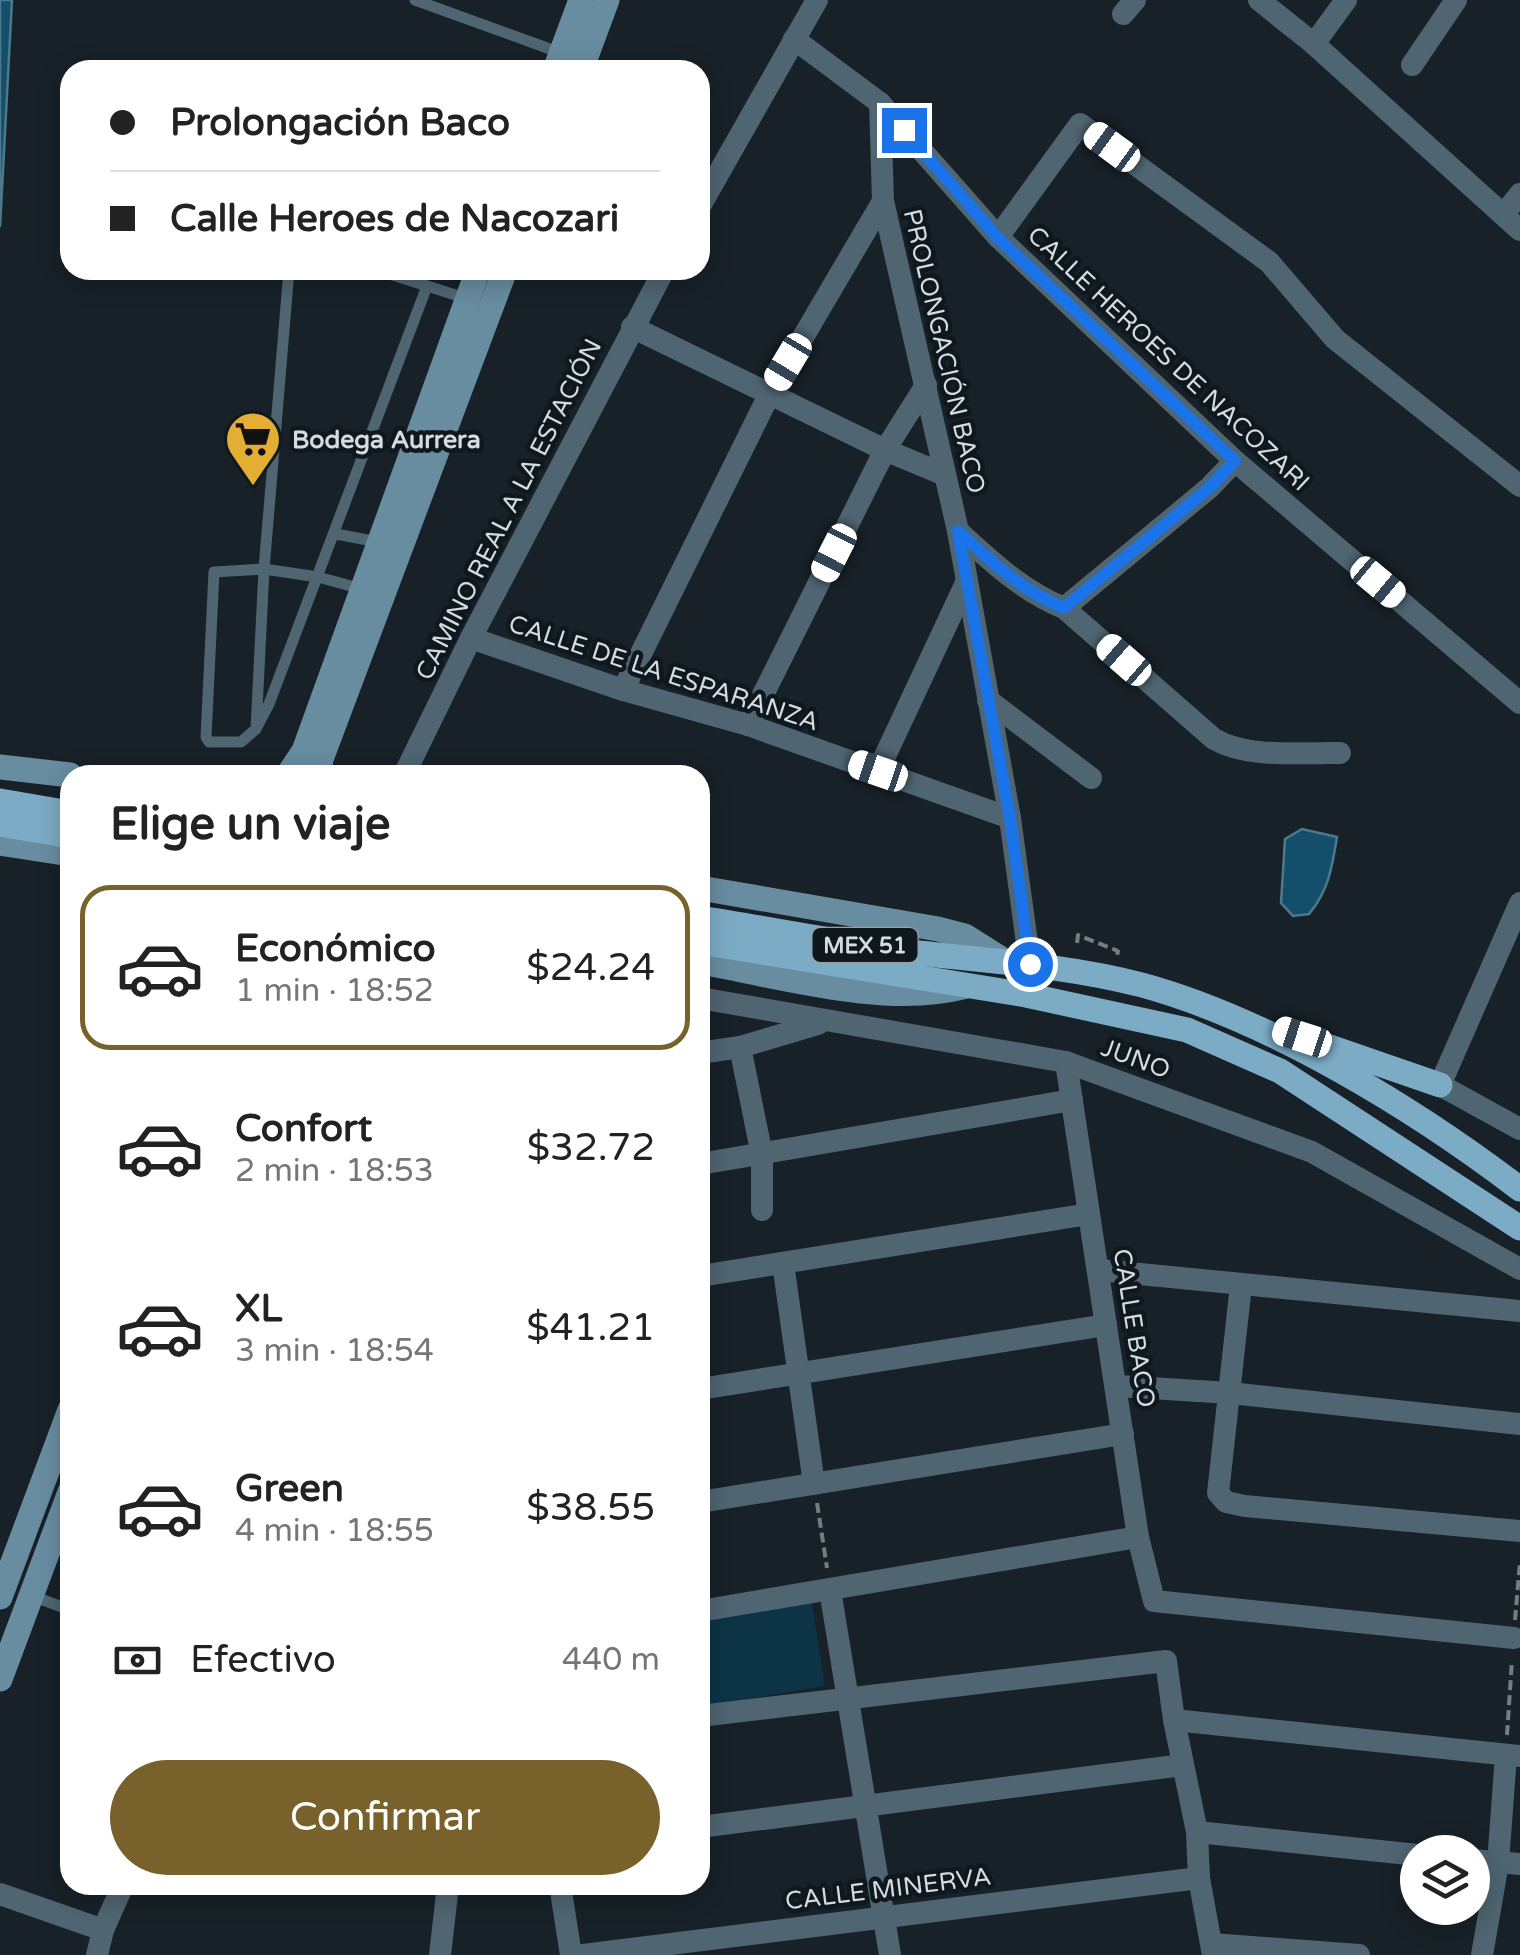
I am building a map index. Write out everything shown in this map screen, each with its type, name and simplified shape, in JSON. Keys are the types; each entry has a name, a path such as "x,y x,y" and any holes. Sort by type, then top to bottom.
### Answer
{"main road":[{"path":"566,60 582,0"},
{"path":"568,60 607,0"},
{"path":"320,765 478,304 478,280"},
{"path":"295,765 304,751 378,542 478,304 497,280"},
{"path":"1,767 60,774"},
{"path":"0,801 60,810"},
{"path":"0,824 60,834"},
{"path":"0,843 60,852"},
{"path":"710,890 938,929 965,936 1003,960"},
{"name":"MEX 51","path":"710,920 906,952 1030,964 1140,984 1226,1012 1420,1118 1520,1189"},
{"name":"MEX 51","path":"710,944 895,972 1188,1030 1280,1070 1520,1228"},
{"path":"710,964 868,991 936,994 962,986"},
{"path":"1226,1012 1440,1084"},
{"path":"0,1597 8,1550 60,1433"},
{"path":"0,1679 60,1518"}],"street":[{"path":"710,188 817,0"},
{"path":"1259,0 1314,44 1512,222 1520,194"},
{"path":"1314,44 1346,0"},
{"path":"1412,65 1456,0"},
{"name":"CALLE HEROES DE NACOZARI","path":"794,39 880,103 998,238 1235,461 1520,703"},
{"name":"PROLONGACIÓN BACO","path":"880,103 883,201 958,531 1010,818 1030,964"},
{"path":"998,238 1080,124 1269,262 1335,340 1520,486"},
{"path":"623,690 768,395 883,201"},
{"name":"CAMINO REAL A LA ESTACIÓN","path":"409,765 658,280"},
{"path":"632,328 768,395 945,474"},
{"path":"748,726 886,450 926,385"},
{"path":"1064,608 1209,488 1235,461"},
{"path":"958,531 1015,581 1041,599 1064,608 1214,739 1229,747 1340,753"},
{"path":"878,771 966,583"},
{"name":"CALLE DE LA ESPARANZA","path":"471,638 623,690 748,726 1010,818"},
{"path":"988,700 1091,778"},
{"path":"1520,903 1440,1084 1520,1129"},
{"name":"JUNO","path":"710,1000 1066,1062 1312,1152 1520,1269"},
{"path":"710,1052 825,1022"},
{"path":"740,1046 762,1155 762,1210"},
{"name":"CALLE BACO","path":"1066,1062 1138,1538 1154,1601 1514,1638"},
{"path":"710,1163 1072,1100"},
{"path":"710,1274 1089,1214"},
{"path":"783,1263 814,1484"},
{"path":"1099,1270 1520,1310"},
{"path":"1240,1286 1218,1493 1226,1502 1520,1531"},
{"path":"710,1388 1106,1325"},
{"path":"1118,1386 1230,1393 1520,1424"},
{"path":"710,1500 1122,1434"},
{"path":"710,1610 1138,1538"},
{"path":"830,1590 890,1955"},
{"path":"710,1715 1166,1660 1213,1949 1359,1955"},
{"path":"1174,1720 1513,1755 1509,1864 1482,1955"},
{"path":"710,1826 1183,1765"},
{"path":"1197,1832 1400,1852"},
{"name":"CALLE MINERVA","path":"583,1955 1200,1878"},
{"path":"0,1894 104,1930"},
{"path":"97,1955 119,1895"},
{"path":"440,1955 447,1895"},
{"path":"562,1895 571,1955"}],"lane":[{"path":"414,0 556,60"},
{"path":"256,729 264,570 288,280"},
{"path":"409,280 478,304"},
{"path":"362,590 318,577 264,570 214,572 206,737 216,744 240,742 256,729 270,704 318,577 336,534 428,286"},
{"path":"336,534 378,542"},
{"path":"30,1595 60,1606"}],"path":[{"path":"1077,943 1078,936 1118,951"},
{"path":"814,1484 830,1590"}],"shaded area":[{"path":"0,0 12,0 0,227"},
{"path":"1302,829 1337,837 1321,896 1309,914 1293,916 1281,903 1285,839"},
{"path":"812,1603 825,1686 710,1705 710,1619"}],"place":[{"name":"Bodega Aurrera","path":"253,488"}],"route":[{"path":"904,130 998,238 1235,461 1209,488 1064,608 1041,599 1015,581 958,531 1010,818 1030,964"}]}
